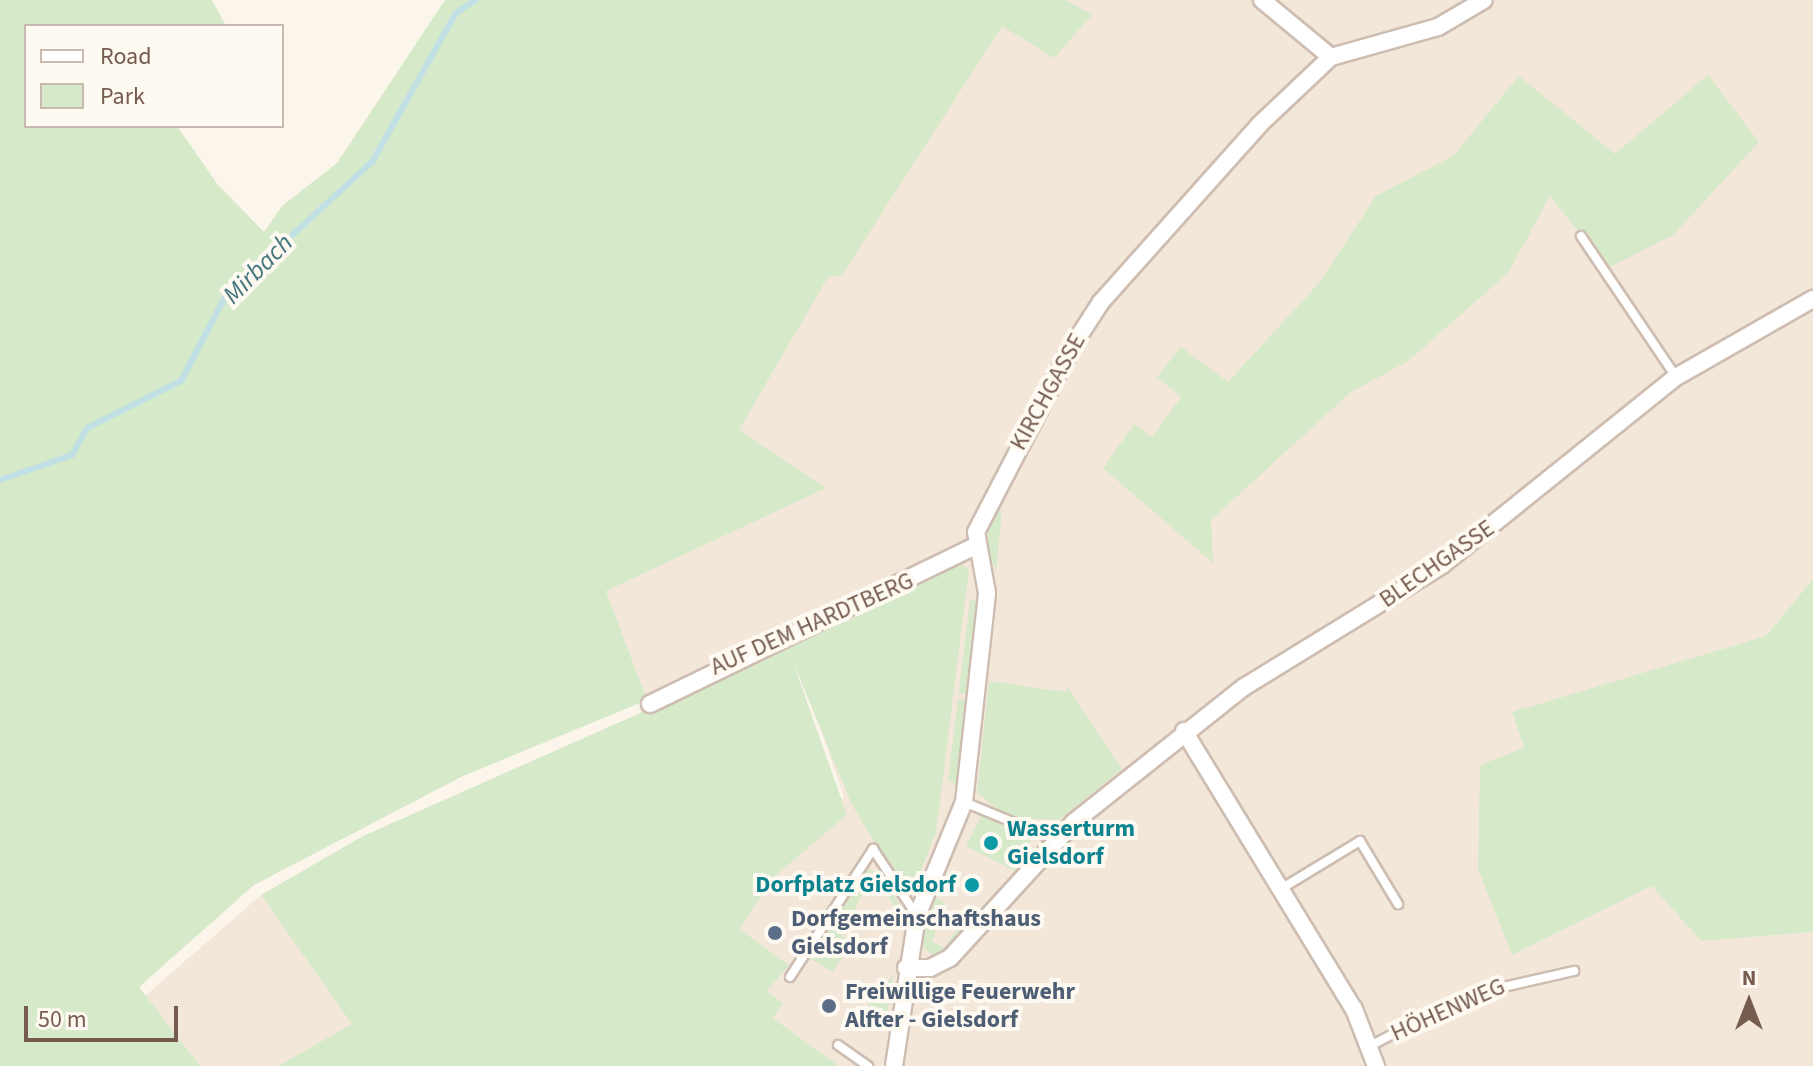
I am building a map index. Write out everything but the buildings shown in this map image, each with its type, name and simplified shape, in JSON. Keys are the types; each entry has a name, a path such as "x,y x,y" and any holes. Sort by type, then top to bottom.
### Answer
{"street":[{"path":"1262,0 1331,57"},
{"name":"KIRCHGASSE","path":"975,546 1009,463 1085,324 1259,125 1331,57 1438,27 1484,0"},
{"name":"BLECHGASSE","path":"906,968 950,958 1056,840 1184,731 1432,572 1676,377 1813,299"},
{"path":"894,1066 906,968 917,916 964,802 987,593 975,546"},
{"name":"AUF DEM HARDTBERG","path":"650,704 975,546"},
{"name":"HÖHENWEG","path":"1184,731 1284,887 1370,1046 1376,1066"}],"lane":[{"path":"1581,236 1676,377"},
{"path":"964,802 1056,840"},
{"path":"1284,887 1360,841 1398,904"},
{"path":"790,977 873,849 917,916"},
{"name":"HÖHENWEG","path":"1370,1046 1468,995 1574,971"},
{"path":"838,1045 868,1066"}],"shaded area":[{"path":"1066,0 1813,0 1813,579 1766,636 1512,713 1524,748 1512,955 1652,886 1701,941 1813,932 1813,1066 839,1066 773,1018 715,905 844,797 813,707 787,647 647,700 606,591 825,488 739,430 828,276 842,274 1002,25 1092,16"},
{"path":"261,895 353,1024 278,1066 200,1066 145,996"}],"green space":[{"path":"0,0 212,0 225,24 24,24 24,128 178,128 218,185 264,232 282,206 337,163 445,0 1066,0 1092,15 1054,58 1002,26 842,275 828,277 739,430 826,488 606,591 647,700 461,777 254,885 139,987 200,1066 0,1066"},
{"path":"1708,75 1759,142 1673,235 1608,268 1550,196 1508,273 1408,361 1351,392 1211,520 1213,563 1103,468 1134,424 1152,437 1181,397 1157,377 1181,347 1228,382 1319,283 1376,196 1453,156 1519,76 1615,154"},
{"path":"996,510 1002,511 996,572 984,539"},
{"path":"957,562 969,569 936,832 909,900 852,805 793,662 847,815 777,874 739,929 789,965 767,991 783,1004 773,1018 839,1066 278,1066 352,1024 261,895 363,836 854,618"},
{"path":"1813,579 1813,932 1701,941 1652,886 1512,955 1478,869 1480,765 1524,748 1512,712 1766,636"},
{"path":"970,600 978,601 966,694 959,693"},
{"path":"989,681 1066,692 1067,686 1122,769 1059,820 1016,818 993,806 977,792"},
{"path":"958,699 967,700 958,785 948,780"},
{"path":"982,815 1031,840 1015,871 966,846"},
{"path":"866,868 879,873 905,913 903,922 883,887 878,894 865,888 841,936 853,942 832,972 811,959"},
{"path":"934,897 945,903 932,941 944,948 974,906 983,912 936,958 921,945"},
{"path":"893,975 887,1014 880,1009 873,1016 867,1006"}],"waterway":[{"name":"Mirbach","path":"0,480 72,455 87,428 181,381 225,297 372,162 456,13 475,0"}],"place":[{"name":"Wasserturm Gielsdorf","path":"991,843"},
{"name":"Dorfplatz Gielsdorf","path":"972,885"},
{"name":"Dorfgemeinschaftshaus Gielsdorf","path":"775,933"},
{"name":"Freiwillige Feuerwehr Alfter - Gielsdorf","path":"829,1006"}]}
